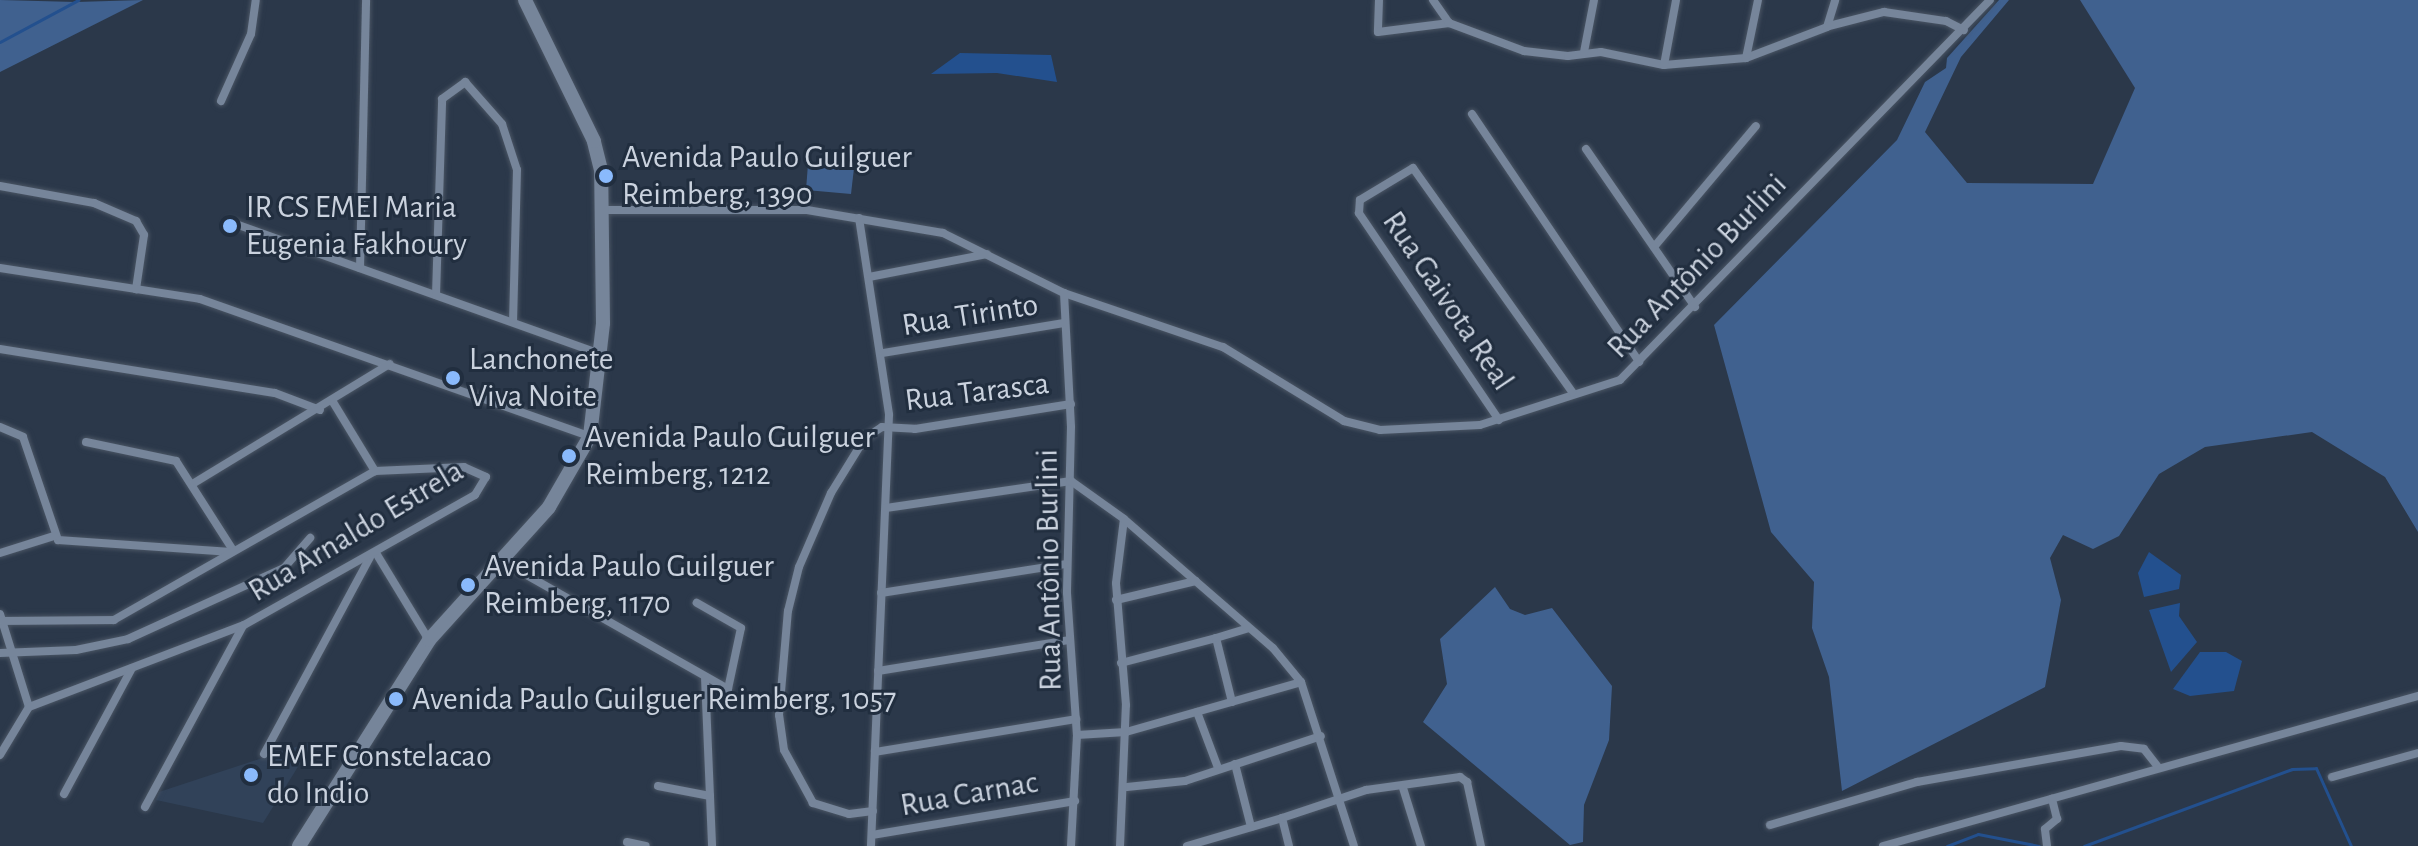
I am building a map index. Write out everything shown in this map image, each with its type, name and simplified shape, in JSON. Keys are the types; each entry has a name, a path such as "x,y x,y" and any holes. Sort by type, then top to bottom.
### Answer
{"main road":[{"path":"305,843 429,640 549,507 590,436 601,354 603,210 594,141 525,0"}],"street":[{"path":"221,101 251,34 256,0"},
{"path":"360,268 366,0"},
{"path":"1379,0 1378,32 1449,23 1524,51 1584,52 1664,65 1746,58 1829,26 1884,12 1946,21 1964,30"},
{"path":"1433,0 1449,23"},
{"path":"1584,52 1594,0"},
{"path":"1664,65 1676,0"},
{"path":"1746,58 1758,0"},
{"path":"1829,26 1835,0"},
{"name":"Rua Antônio Burlini","path":"603,210 736,206 859,218 943,233 1064,293 1223,347 1363,427 1454,428 1499,420 1572,392 1610,386 1695,307 1990,0"},
{"path":"436,295 442,99 465,82 502,124 517,170 513,322"},
{"path":"1472,114 1639,362"},
{"path":"1654,247 1756,126"},
{"path":"1586,149 1695,307"},
{"name":"Rua Gaivota Real","path":"1499,420 1358,208 1360,200 1418,168 1572,392"},
{"path":"0,186 94,203 120,212 143,230 136,289"},
{"path":"859,218 883,353 889,426 871,846"},
{"path":"230,222 601,354"},
{"path":"869,277 987,254"},
{"path":"0,268 200,299 590,436"},
{"name":"Rua Antônio Burlini","path":"1064,293 1071,404 1067,564 1069,640 1077,735 1071,846"},
{"name":"Rua Tirinto","path":"883,353 1065,323"},
{"path":"0,349 275,393 320,410"},
{"path":"194,483 320,410 390,364"},
{"path":"333,402 375,471"},
{"name":"Rua Tarasca","path":"889,426 915,429 1071,404"},
{"path":"873,811 849,814 813,803 784,750 778,700 799,567 831,493 865,438 889,426"},
{"path":"0,427 23,437 54,536 71,545 231,551"},
{"path":"86,442 168,456 194,483 231,551"},
{"name":"Rua Arnaldo Estrela","path":"1,617 114,620 375,471 464,467 486,477 475,495 244,625 29,707"},
{"path":"886,508 1071,481 1124,519 1249,628 1301,682 1321,736 1354,846"},
{"path":"1120,846 1127,787 1116,600 1124,519"},
{"path":"0,553 54,536"},
{"path":"0,653 76,650 128,639 284,568 310,538"},
{"path":"264,754 373,555 429,640"},
{"path":"500,560 705,677 730,688 742,632 697,603"},
{"path":"881,593 1067,564"},
{"path":"1116,600 1196,581"},
{"path":"0,755 29,707 1,617"},
{"path":"145,807 244,625"},
{"path":"1121,663 1249,628"},
{"path":"1216,638 1232,702"},
{"path":"878,671 1069,640"},
{"path":"64,794 132,667"},
{"path":"705,677 712,846"},
{"path":"1077,735 1126,732 1301,682"},
{"path":"1883,846 2418,696"},
{"path":"1197,712 1218,768"},
{"path":"875,752 1076,719"},
{"path":"1127,787 1155,787 1321,736"},
{"path":"1770,825 1905,785 2121,746 2144,749 2159,768"},
{"path":"2332,777 2418,753"},
{"path":"1235,764 1251,827"},
{"path":"1187,846 1366,790 1403,788 1460,777 1467,782 1481,846"},
{"path":"658,786 710,796"},
{"path":"1403,788 1421,846"},
{"path":"2047,846 2045,829 2057,822 2052,799"},
{"name":"Rua Carnac","path":"872,835 1075,801"},
{"path":"1282,818 1289,846"},
{"path":"1223,836 1225,846"},
{"path":"627,842 646,846"}],"shaded area":[{"path":"0,0 76,2 143,0 0,72"},
{"path":"1999,0 2009,0 1961,57 1925,132 1967,183 2093,184 2135,88 2080,0 2418,0 2418,532 2385,477 2312,432 2205,447 2159,474 2119,536 2093,549 2063,535 2050,558 2061,600 2045,687 1842,791 1829,677 1812,628 1814,582 1771,532 1714,325 1897,140 1925,82 1946,68 1947,58"},
{"path":"960,53 1051,55 1057,82 997,73 931,74"},
{"path":"808,164 854,168 851,194 806,190"},
{"path":"2149,552 2181,575 2179,589 2144,597 2138,573"},
{"path":"1495,587 1510,609 1525,615 1552,608 1612,686 1609,740 1584,805 1583,842 1570,845 1423,722 1447,684 1440,639"},
{"path":"2180,603 2179,616 2197,642 2171,672 2149,610"},
{"path":"2200,652 2226,652 2242,661 2234,691 2190,696 2173,689"},
{"name":"EMEF Constelacao do Indio","path":"314,741 263,823 156,800 159,792"}],"waterway":[{"path":"0,42 78,0"},
{"path":"2084,846 2292,769 2316,768 2351,846"},
{"path":"1947,846 1978,834 2039,846"}],"place":[{"name":"Avenida Paulo Guilguer Reimberg, 1390","path":"606,176"},
{"name":"IR CS EMEI Maria Eugenia Fakhoury","path":"230,226"},
{"name":"Lanchonete Viva Noite","path":"453,378"},
{"name":"Avenida Paulo Guilguer Reimberg, 1212","path":"569,456"},
{"name":"Avenida Paulo Guilguer Reimberg, 1170","path":"468,585"},
{"name":"Avenida Paulo Guilguer Reimberg, 1057","path":"396,699"},
{"name":"EMEF Constelacao do Indio","path":"251,775"}]}
